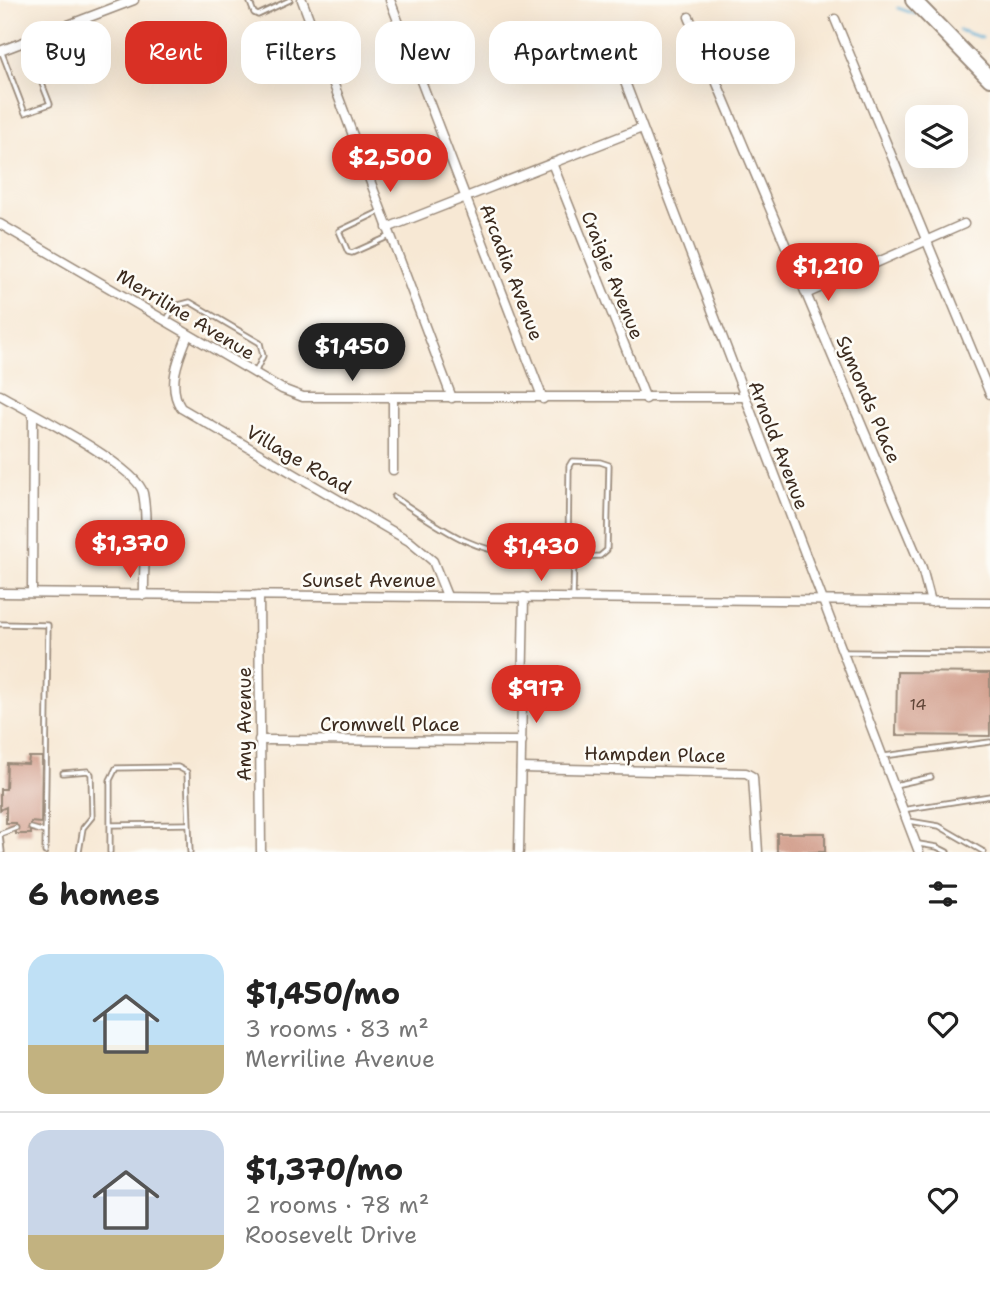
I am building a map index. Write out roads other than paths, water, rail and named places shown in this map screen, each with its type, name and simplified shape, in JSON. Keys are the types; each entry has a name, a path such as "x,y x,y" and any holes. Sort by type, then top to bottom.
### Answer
{"highway":[{"path":"913,0 990,79"}],"street":[{"path":"80,21 134,0"},
{"path":"302,0 452,398"},
{"name":"Arcadia Avenue","path":"390,0 543,399"},
{"name":"Symonds Place","path":"689,17 808,293 922,568 931,602"},
{"path":"835,19 990,394"},
{"path":"1,51 21,44"},
{"name":"Arnold Avenue","path":"626,84 918,848"},
{"path":"389,232 467,197 642,128"},
{"name":"Craigie Avenue","path":"552,163 646,399"},
{"name":"Merriline Avenue","path":"0,224 188,335 303,397 744,397"},
{"path":"808,293 964,224"},
{"name":"Village Road","path":"188,335 174,380 174,394 181,408 409,541 432,561 447,596"},
{"path":"0,395 118,464 139,481 144,506 144,595"},
{"path":"393,398 393,470"},
{"path":"32,593 33,414"},
{"name":"Sunset Avenue","path":"0,593 990,602"},
{"name":"Amy Avenue","path":"259,595 261,852"},
{"path":"519,852 524,597"},
{"name":"Cromwell Place","path":"259,740 522,741"},
{"name":"Hampden Place","path":"521,768 746,773 753,777 758,852"}],"lane":[{"path":"249,0 254,13 258,15 290,0"},
{"path":"1,51 25,113 50,103 42,84"},
{"path":"381,211 339,231 348,252 352,253 389,232"},
{"path":"166,321 175,306 190,302 260,343 262,356 255,373"},
{"path":"572,461 610,465 607,550 600,556 574,557 568,553 569,466 572,461"},
{"path":"394,497 456,537 483,550 556,558 568,553"},
{"path":"573,597 574,557"},
{"path":"0,624 48,625 45,852"},
{"path":"842,652 990,653"},
{"path":"882,756 990,742"},
{"path":"110,852 110,780 116,768 184,768 188,784 190,852"},
{"path":"63,773 88,771 91,774 92,817 83,828 79,852"},
{"path":"893,785 931,777"},
{"path":"902,810 990,796"},
{"path":"907,821 939,826 984,852"},
{"path":"111,825 188,824"},
{"path":"2,852 0,835 16,828"},
{"path":"31,828 45,832"},
{"path":"918,848 937,847 947,852"}],"waterway":[{"path":"898,8 915,14"},
{"path":"959,30 982,38"}]}
